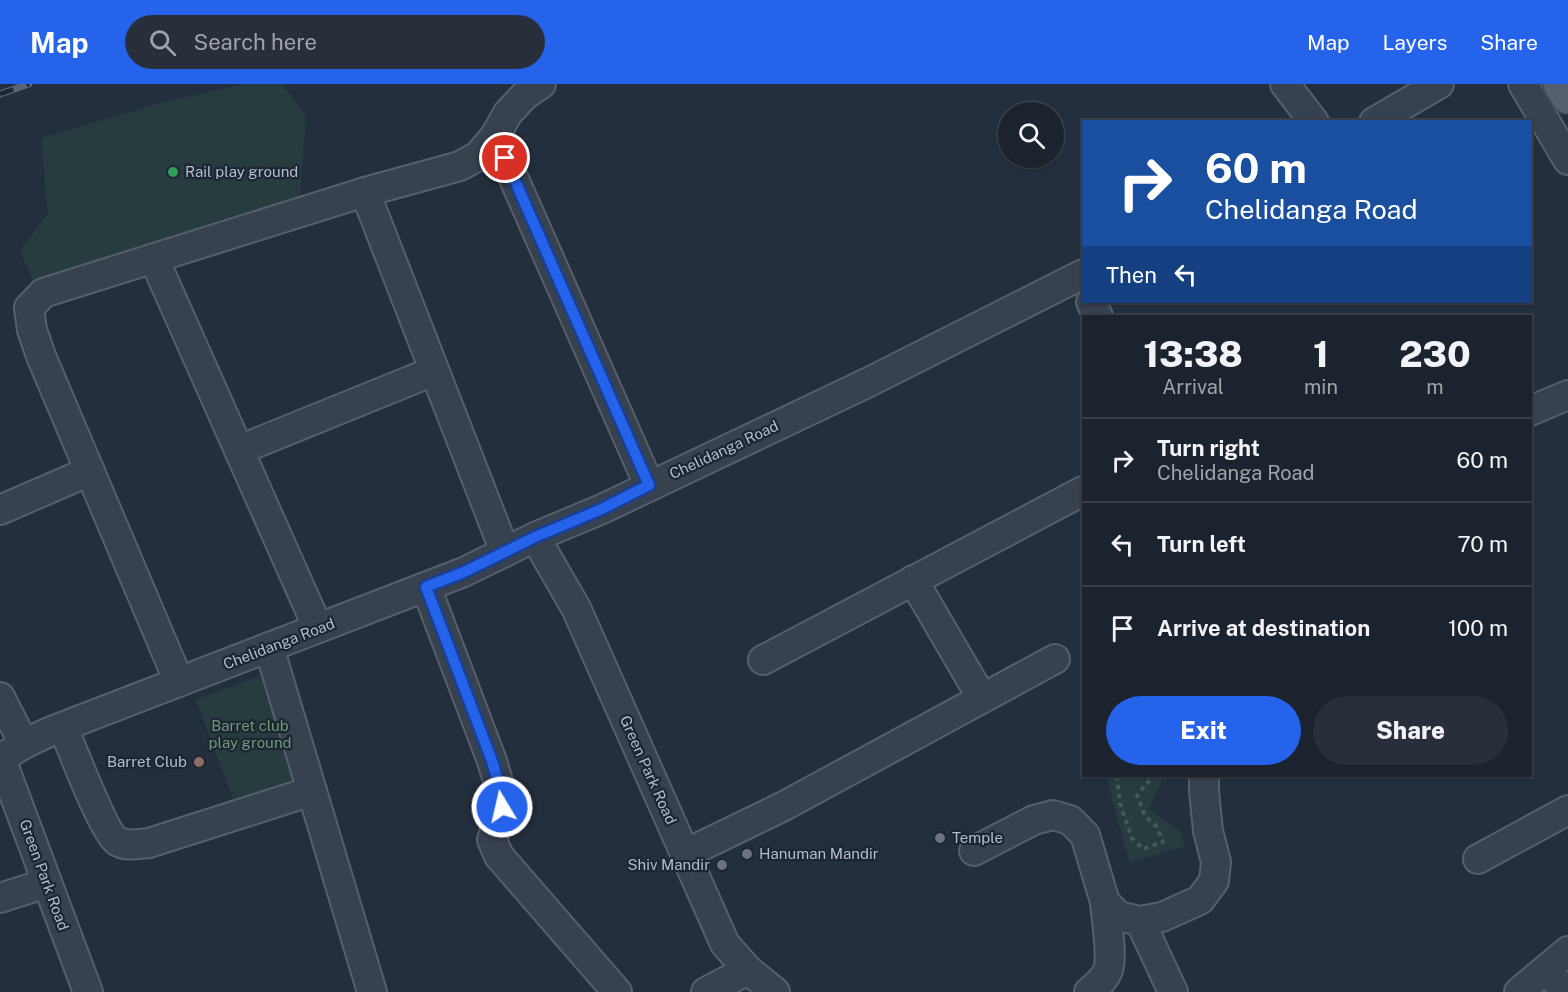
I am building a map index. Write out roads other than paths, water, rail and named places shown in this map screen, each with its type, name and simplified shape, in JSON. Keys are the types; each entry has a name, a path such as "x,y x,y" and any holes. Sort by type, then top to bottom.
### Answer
{"main road":[{"path":"1560,84 1568,97"}],"street":[{"path":"179,682 41,356 32,330 29,308 43,293 365,192 460,166 478,156 495,136 508,113 525,95 541,84"},
{"path":"1285,84 1312,120"},
{"path":"1377,120 1439,84"},
{"path":"1523,84 1568,160"},
{"path":"495,136 649,485"},
{"path":"365,192 505,552"},
{"path":"154,259 318,628"},
{"name":"Chelidanga Road","path":"8,754 63,727 464,572 869,382 1082,277"},
{"path":"239,450 435,371"},
{"path":"1532,410 1568,395"},
{"path":"0,510 90,471"},
{"path":"763,660 1082,492"},
{"name":"Green Park Road","path":"535,537 576,608 725,944 748,970 775,992"},
{"path":"913,580 982,698"},
{"path":"426,587 492,761 500,788 502,807 492,840 499,856 617,992"},
{"path":"268,647 372,992"},
{"path":"685,854 784,806 1055,659"},
{"path":"0,697 8,754"},
{"path":"63,727 104,824 115,841 129,846 148,843 312,791"},
{"name":"Green Park Road","path":"8,754 47,883 88,992"},
{"path":"1105,902 1118,916 1140,921 1162,917 1200,900 1214,881 1216,862 1208,831 1204,777"},
{"path":"1478,859 1568,810"},
{"path":"974,851 1034,820 1053,815 1070,820 1084,835 1105,902 1109,954 1108,970 1100,983 1089,992"},
{"path":"0,898 47,883"},
{"path":"1140,921 1173,992"},
{"path":"1519,992 1568,951"},
{"path":"706,992 748,970"},
{"path":"1545,971 1568,992"}],"railway":[{"path":"0,94 29,84"}],"place":[{"name":"Rail play ground","path":"173,172"},
{"name":"Barret Club","path":"199,762"},
{"name":"Temple","path":"940,838"},
{"name":"Hanuman Mandir","path":"747,854"},
{"name":"Shiv Mandir","path":"722,865"}],"park label":[{"name":"Barret club play ground","path":"250,734"}]}
